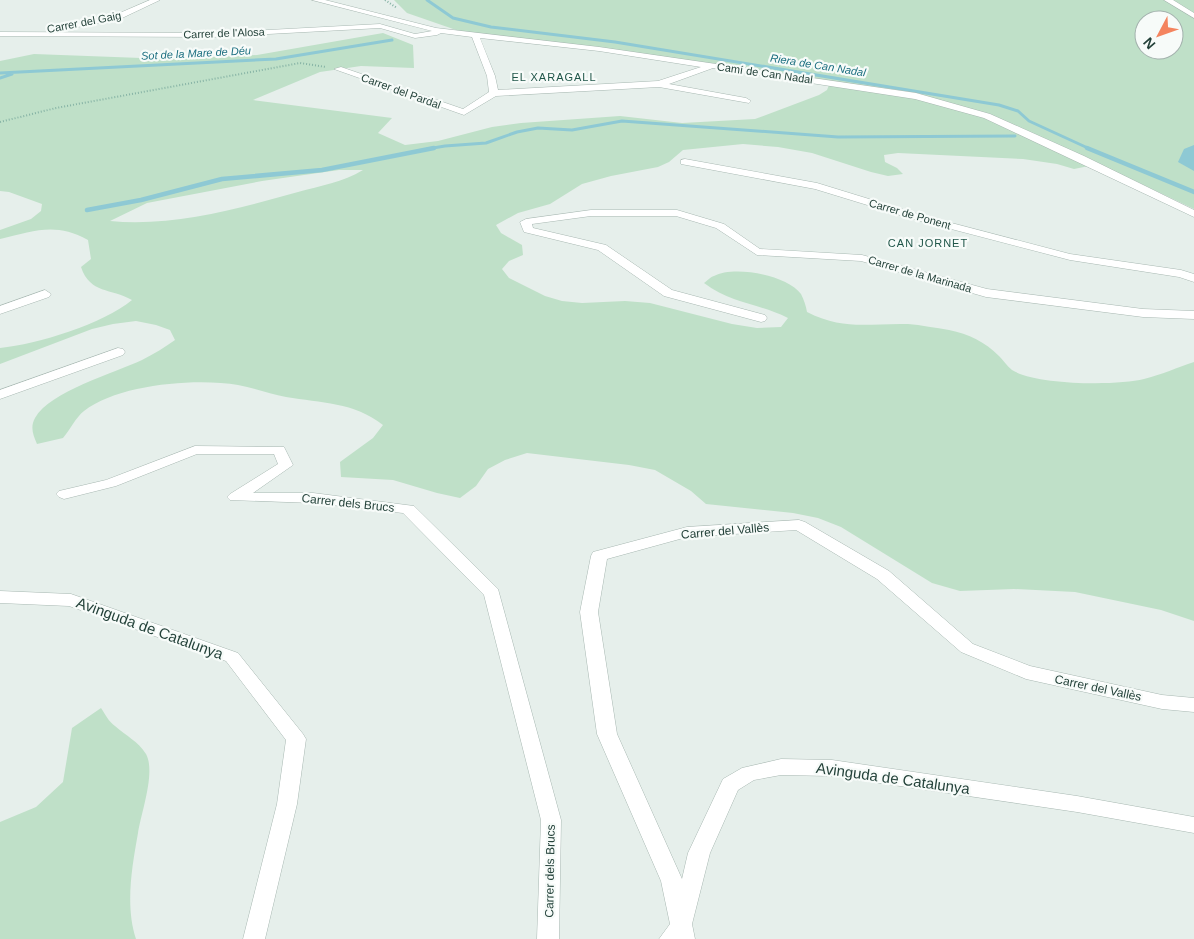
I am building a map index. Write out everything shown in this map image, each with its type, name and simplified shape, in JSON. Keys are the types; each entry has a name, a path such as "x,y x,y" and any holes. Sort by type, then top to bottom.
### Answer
{"street":[{"name":"Carrer del Gaig","path":"3,36 68,28 117,17 156,0"},
{"name":"Camí de Can Nadal","path":"316,0 447,31 715,66 916,96 987,116 1080,158 1194,214"},
{"path":"1168,0 1194,16"},
{"name":"Carrer de l'Alosa","path":"3,36 213,35 380,26 416,36 427,36 447,31"},
{"path":"475,34 491,76 494,93 659,84 746,101"},
{"path":"659,84 715,66"},
{"name":"Carrer del Pardal","path":"338,69 464,112 494,93"},
{"name":"Carrer de Ponent","path":"685,162 816,186 917,217 1070,257 1181,274 1194,278"},
{"name":"Carrer de la Marinada","path":"761,318 668,293 602,247 528,230 526,222 590,213 677,213 720,226 757,252 862,258 986,293 1143,313 1194,315"},
{"path":"0,310 45,294"},
{"path":"0,395 118,352"},
{"name":"Carrer dels Brucs","path":"64,494 111,483 195,450 279,450 286,465 235,496 314,498 408,509 492,593 551,820 548,939"},
{"name":"Carrer del Vallès","path":"678,935 672,881 607,734 589,612 599,556 687,532 799,525 883,575 967,648 1026,672 1162,702 1194,705"},
{"name":"Avinguda de Catalunya","path":"0,597 71,600 232,658 296,739 287,804 254,939"},
{"name":"Avinguda de Catalunya","path":"678,935 699,853 730,785 749,773 781,766 832,768 1077,804 1194,825"}],"path":[{"path":"0,122 56,108 300,63 338,69"}],"green space":[{"path":"394,0 1194,0 1194,209 1099,164 1074,169 1057,164 1023,159 898,153 884,155 885,162 897,168 903,174 888,176 812,153 778,147 743,144 683,150 669,162 658,167 582,184 550,204 518,213 496,225 501,233 522,245 523,255 509,261 502,269 509,278 545,296 562,301 582,303 625,301 650,303 732,324 757,328 781,327 788,318 725,295 704,283 711,277 723,273 747,272 773,277 794,287 801,294 807,312 821,318 845,324 908,324 956,332 970,336 988,347 1012,370 1039,379 1076,383 1115,383 1150,377 1194,362 1194,621 1161,610 1075,592 1014,589 960,591 932,583 841,527 818,518 793,513 706,504 691,491 655,470 629,465 527,453 505,460 488,469 476,486 460,498 393,480 341,477 340,462 373,438 383,425 372,417 349,408 324,402 286,397 238,385 201,382 158,385 137,389 99,402 84,411 63,438 37,444 34,437 33,421 43,408 54,399 68,391 142,360 175,340 170,330 156,325 136,321 113,324 92,329 0,364 0,348 33,342 69,332 120,309 132,300 102,289 90,282 81,267 91,259 88,240 76,234 65,231 45,230 0,239 0,230 31,219 41,211 42,204 9,192 0,191 0,61 34,54 168,59 257,55 383,33 413,45 414,68 361,66 320,72 253,100 392,118 378,133 405,145 438,141 492,127 521,123 620,116 682,123 755,119 819,95 827,90 829,85 818,80 795,75 588,46 459,31 407,13","holes":["339,170 363,170 348,178 331,183 252,205 205,215 157,221 110,221 147,203 262,181"]},
{"path":"101,708 113,724 143,749 149,762 149,782 136,846 131,886 131,913 136,939 0,939 0,822 36,807 63,782 72,728"}],"water":[{"path":"1194,145 1194,171 1178,162 1184,149"}],"waterway":[{"name":"Riera de Can Nadal","path":"427,0 453,18 491,27 615,42 999,105 1018,111 1029,121 1090,149"},
{"name":"Sot de la Mare de Déu","path":"0,73 276,59 392,40"},
{"name":"Sot de la Mare de Déu","path":"0,78 12,74"},
{"path":"427,149 486,143 517,132 538,128 572,130 622,121 838,137 1015,136"},
{"path":"87,210 141,200 222,179 322,170 434,148"},
{"name":"Riera de Can Nadal","path":"1087,148 1194,192"}],"district":[{"name":"EL XARAGALL","path":"554,77"},
{"name":"CAN JORNET","path":"928,243"}]}
